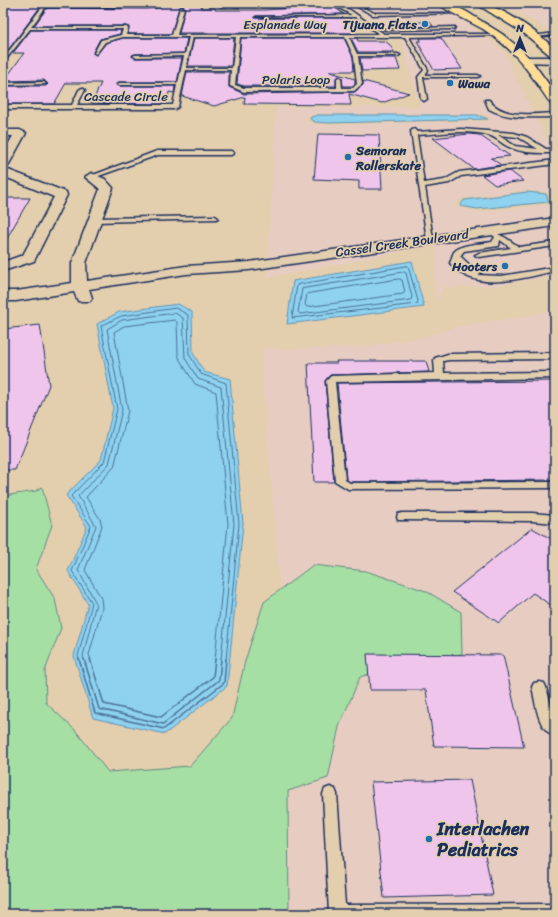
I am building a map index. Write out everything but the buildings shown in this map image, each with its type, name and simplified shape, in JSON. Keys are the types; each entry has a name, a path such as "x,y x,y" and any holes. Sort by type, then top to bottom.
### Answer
{"main road":[{"path":"442,3 462,13 508,43 526,60 555,102"},
{"path":"479,3 510,20 534,36 555,54"},
{"path":"462,13 484,14 510,20"}],"street":[{"path":"526,60 555,60"},
{"path":"3,133 20,133 3,164"},
{"path":"3,172 62,195 29,258 3,267"},
{"path":"82,292 78,271 79,262 107,188 91,177"},
{"name":"Cassel Creek Boulevard","path":"3,296 82,292 193,281 249,266 429,239 494,234 555,222"},
{"name":"Cassel Creek Boulevard","path":"3,304 82,292"}],"lane":[{"path":"222,6 295,6 332,3 356,16 383,35"},
{"path":"352,3 370,14 375,21"},
{"path":"3,62 46,5 129,6"},
{"path":"174,36 182,8"},
{"path":"364,10 418,9 425,10 441,18 399,24 385,29"},
{"path":"370,14 462,13"},
{"path":"258,17 356,16"},
{"path":"446,22 464,35"},
{"path":"399,24 454,28"},
{"path":"380,25 393,35"},
{"path":"29,28 126,28 123,36"},
{"path":"534,36 555,34"},
{"name":"Esplanade Way","path":"96,53 103,41 123,36 393,35 407,38 495,35"},
{"name":"Cascade Circle","path":"3,107 175,107 191,36"},
{"name":"Polaris Loop","path":"238,36 232,86 244,90 354,89 360,84 355,55 346,36"},
{"path":"407,38 453,39"},
{"path":"407,38 426,70 420,77 424,99"},
{"path":"135,56 186,55"},
{"path":"355,55 398,55"},
{"path":"183,70 234,69"},
{"path":"421,76 478,76"},
{"path":"339,78 340,89"},
{"path":"3,84 44,84"},
{"path":"119,84 180,84"},
{"path":"74,107 82,90"},
{"path":"487,101 493,109 506,113 555,115"},
{"path":"429,239 414,133 465,130 490,133 510,132 520,135 544,151"},
{"path":"490,133 498,136 506,144 524,151 555,151"},
{"path":"91,177 157,153 231,153"},
{"path":"422,185 443,183 451,180 459,174 555,162"},
{"path":"95,220 215,218"},
{"path":"494,234 504,239 517,249"},
{"path":"494,234 496,244 462,249 456,256 454,262 458,269 467,274 483,278 498,279 555,269"},
{"path":"479,255 555,244"},
{"path":"456,256 471,271 486,275 495,274"},
{"path":"440,376 438,360 448,357 555,356"},
{"path":"555,375 334,378 330,381 340,481 348,486 555,485"},
{"path":"402,517 532,517 555,519"},
{"path":"540,687 548,723 555,730"},
{"path":"330,794 337,913 555,912"}],"shaded area":[{"path":"338,3 432,3 469,24 503,51 555,157 555,219 534,220 268,259 276,107 420,107 401,38 370,18","holes":["318,114 476,114 486,115 492,119 486,121 328,125 313,124 306,120 307,116","526,190 550,193 554,204 479,212 458,208 454,205 462,198"]},
{"path":"500,3 555,3 555,35 533,20"},
{"path":"555,225 555,276 491,286 444,287 435,302 436,245 267,278 267,267"},
{"path":"555,309 555,914 289,914 288,791 328,778 339,727 359,677 412,660 313,565 280,589 262,372 263,348 286,349 358,347 423,337 459,326 529,316"}],"green space":[{"path":"42,487 52,525 36,569 55,599 61,628 45,671 46,703 75,730 108,772 190,766 232,718 245,661 264,602 313,565 366,571 426,591 461,612 462,654 412,660 360,677 339,727 328,778 288,791 289,914 3,914 3,496 36,491"}],"water":[{"path":"318,115 477,115 488,119 328,123 315,122 310,119 311,117"},
{"path":"527,192 546,194 549,202 477,209 460,206 464,200"},
{"path":"412,261 424,307 287,324 293,281"},
{"path":"178,304 192,312 193,353 204,372 230,379 243,524 227,686 165,734 93,718 74,656 88,604 68,571 87,527 66,495 101,460 113,408 97,324 119,312"}],"place":[{"name":"Tijuana Flats","path":"425,24"},
{"name":"Wawa","path":"450,83"},
{"name":"Semoran Rollerskate","path":"348,157"},
{"name":"Hooters","path":"505,266"},
{"name":"Interlachen Pediatrics","path":"429,839"}]}
